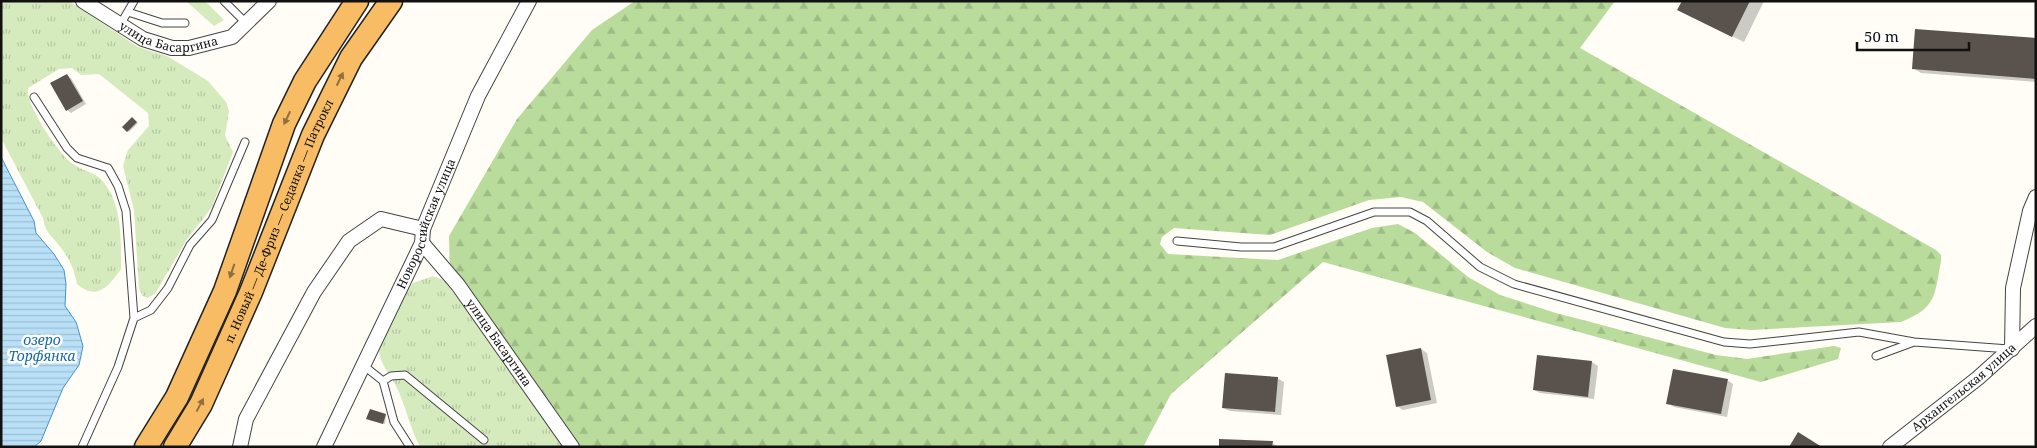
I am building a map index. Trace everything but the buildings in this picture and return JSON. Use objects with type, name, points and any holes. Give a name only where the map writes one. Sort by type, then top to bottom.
[{"type":"highway","name":"п. Новый — Де-Фриз — Седанка — Патрокл","points":[[146,447],[177,397],[225,291],[284,124],[305,81],[357,1]]},
{"type":"highway","name":"п. Новый — Де-Фриз — Седанка — Патрокл","points":[[175,447],[201,404],[251,292],[317,126],[350,58],[391,1]]},
{"type":"street","name":"улица Басаргина","points":[[89,3],[120,26],[158,46],[189,48],[232,37],[269,1]]},
{"type":"street","name":"Новороссийская улица","points":[[324,447],[423,236],[478,96],[529,1]]},
{"type":"street","points":[[2012,349],[2013,288],[2030,211],[2036,197]]},
{"type":"street","points":[[240,447],[246,419],[314,292],[350,241],[381,219],[423,236]]},
{"type":"street","name":"улица Басаргина","points":[[423,236],[572,447]]},
{"type":"street","name":"Архангельская улица","points":[[1890,447],[2012,349],[2036,326]]},
{"type":"lane","points":[[120,26],[134,1]]},
{"type":"lane","points":[[224,1],[247,24]]},
{"type":"lane","points":[[128,12],[162,23],[185,23]]},
{"type":"lane","points":[[34,97],[67,148],[77,158],[108,168],[118,186],[126,211],[134,318],[118,367],[82,447]]},
{"type":"lane","points":[[134,318],[151,310],[168,288],[190,245],[212,220],[245,142]]},
{"type":"lane","points":[[1177,241],[1241,247],[1274,247],[1374,212],[1410,212],[1427,220],[1480,267],[1514,284],[1724,342],[1750,344],[1860,332],[1914,342],[2012,349]]},
{"type":"lane","points":[[1876,356],[1914,342]]},
{"type":"lane","points":[[363,365],[382,381],[394,422],[408,446]]},
{"type":"lane","points":[[382,381],[391,376],[405,375],[484,440]]},
{"type":"green space","points":[[1,1],[69,1],[138,47],[167,56],[208,81],[226,102],[229,111],[225,136],[233,152],[212,207],[186,241],[155,294],[147,298],[143,296],[139,289],[134,210],[123,166],[128,150],[149,126],[148,113],[99,74],[81,75],[72,68],[59,69],[28,88],[28,95],[44,129],[67,159],[101,179],[109,190],[119,218],[121,269],[102,290],[90,291],[84,289],[77,284],[73,269],[64,252],[48,232],[43,218],[1,138]]},
{"type":"green space","points":[[186,1],[205,1],[224,20],[214,26]]},
{"type":"green space","points":[[635,1],[1615,1],[1580,48],[1936,250],[1941,255],[1937,284],[1928,306],[1913,317],[1901,322],[1751,330],[1725,328],[1515,268],[1487,252],[1423,202],[1401,197],[1369,200],[1270,235],[1174,228],[1162,237],[1160,244],[1168,254],[1278,260],[1372,228],[1398,224],[1415,233],[1468,277],[1500,295],[1556,313],[1716,355],[1747,359],[1834,346],[1841,348],[1838,359],[1761,382],[1323,262],[1171,394],[1143,447],[568,447],[450,278],[449,236],[517,119],[592,30]]},
{"type":"green space","points":[[433,276],[443,280],[463,304],[563,447],[420,447],[397,388],[382,363],[379,346],[402,297],[413,283]]},
{"type":"water","name":"озеро Торфянка","points":[[1,157],[34,221],[36,233],[54,254],[64,270],[66,284],[65,306],[76,322],[83,346],[79,365],[63,388],[41,441],[34,447],[1,447]]}]
